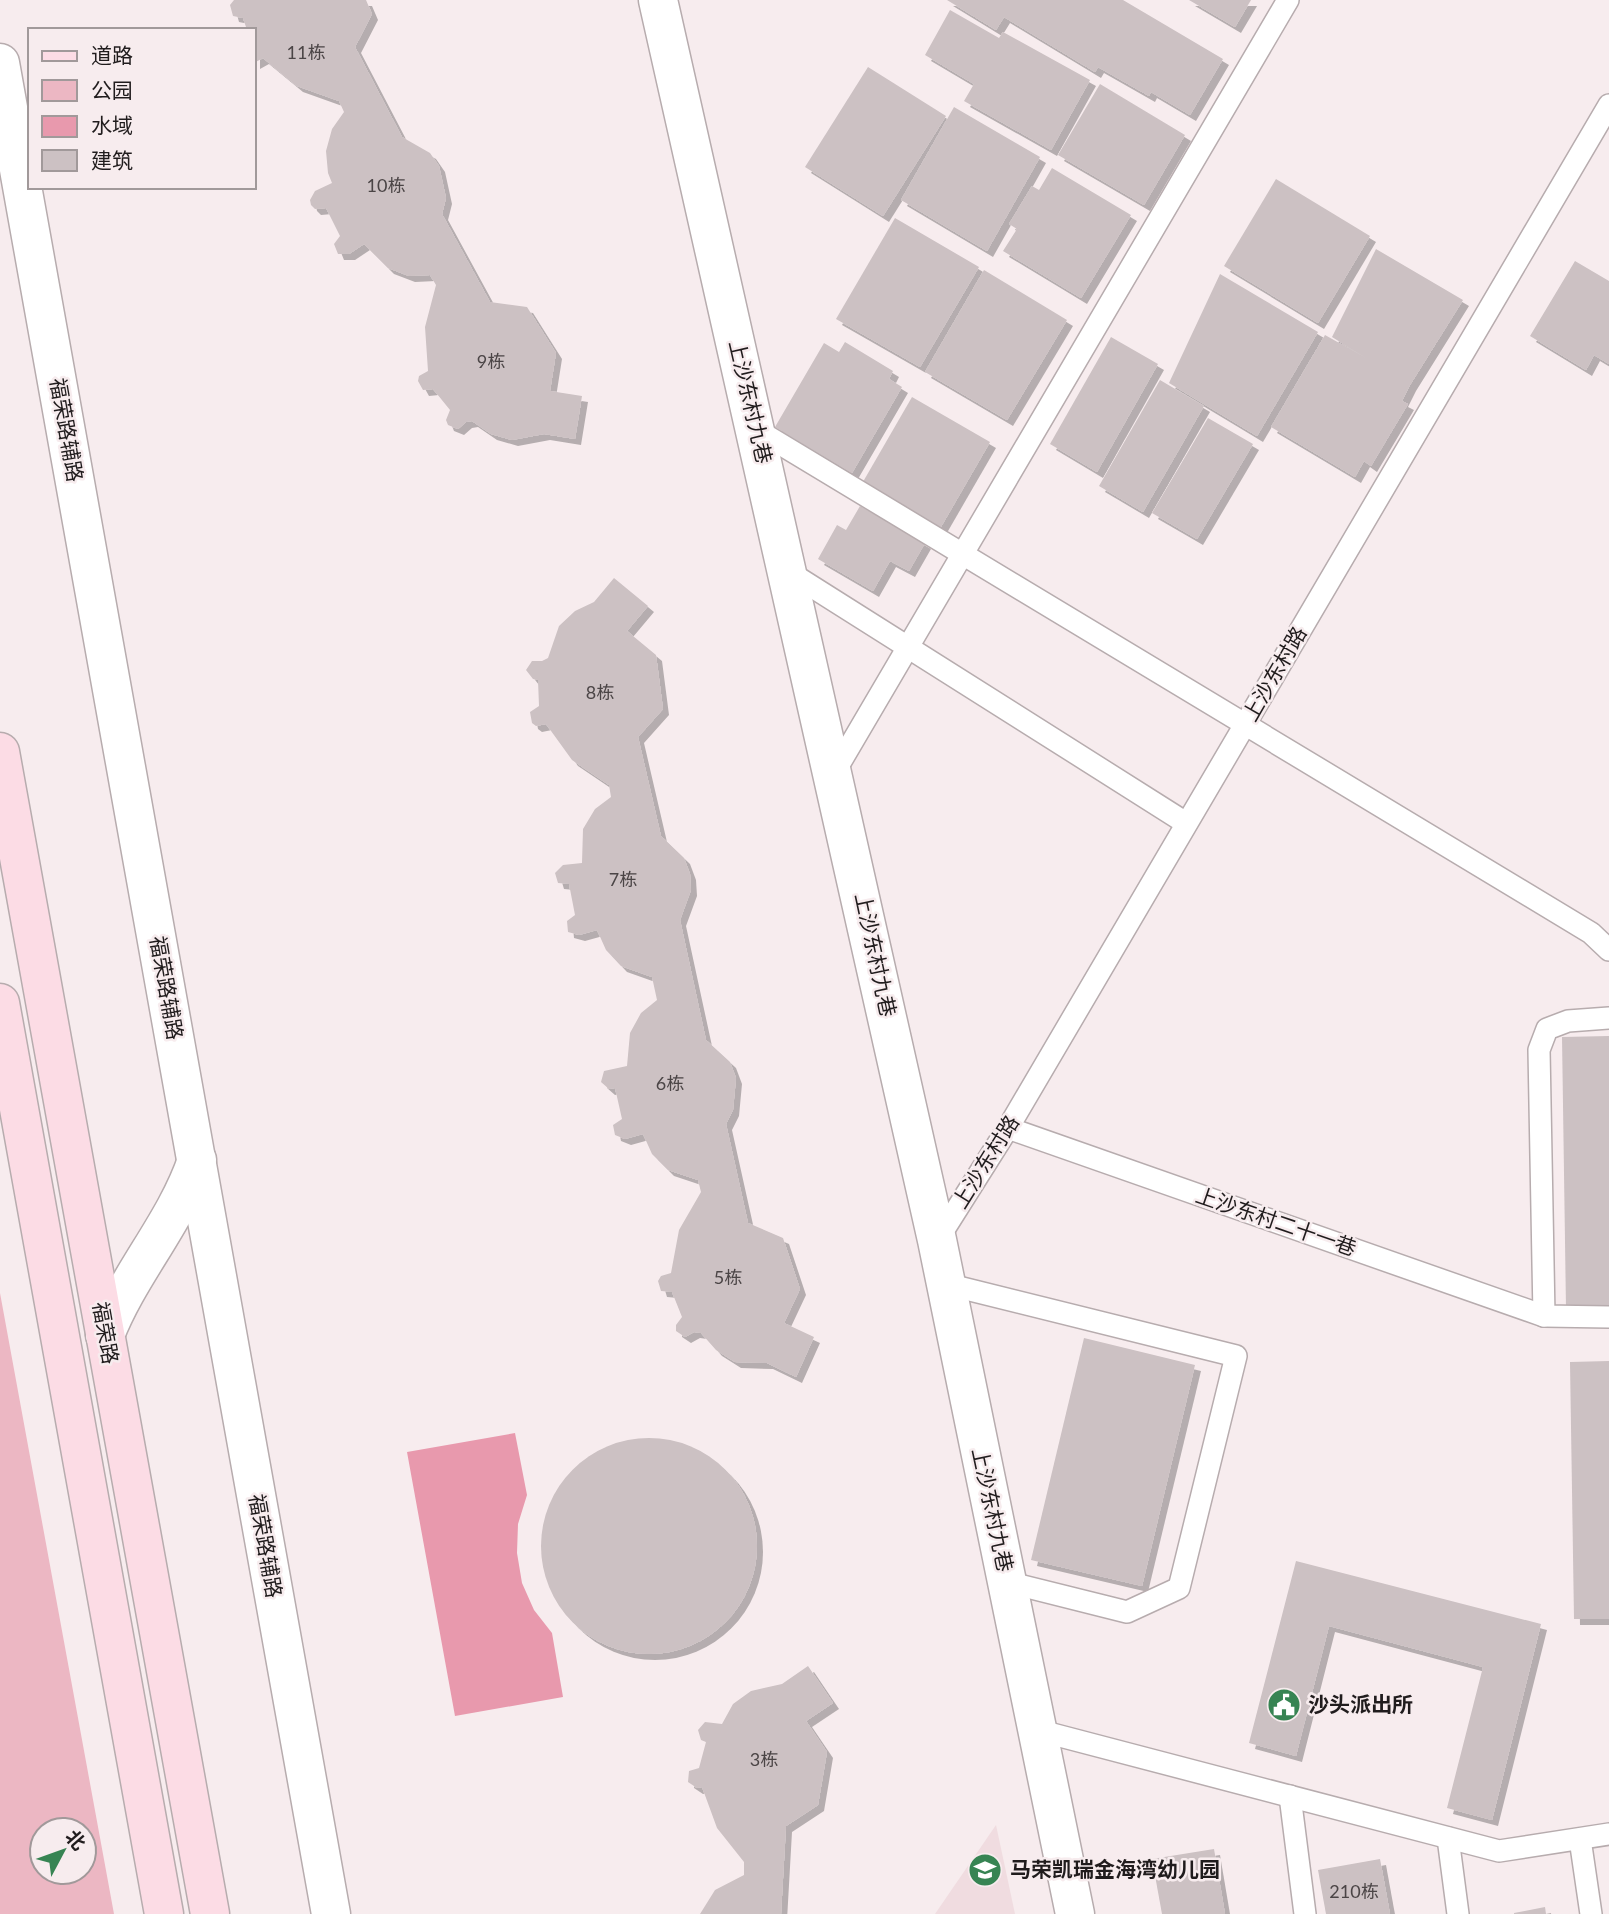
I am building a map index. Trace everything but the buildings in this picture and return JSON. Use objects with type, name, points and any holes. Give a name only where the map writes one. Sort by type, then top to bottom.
[{"type":"main road","name":"福荣路","points":[[0,752],[210,1914]]},
{"type":"main road","points":[[0,1003],[164,1914]]},
{"type":"street","name":"上沙东村九巷","points":[[658,0],[789,572],[937,1240],[1075,1914]]},
{"type":"street","name":"福荣路辅路","points":[[0,63],[331,1914]]},
{"type":"street","points":[[105,1335],[121,1299],[183,1197],[197,1160]]},
{"type":"lane","points":[[834,772],[1288,0]]},
{"type":"lane","name":"上沙东村路","points":[[937,1240],[1008,1128],[1609,106]]},
{"type":"lane","points":[[757,430],[1591,933],[1609,950]]},
{"type":"lane","points":[[789,572],[1186,823]]},
{"type":"lane","points":[[1544,1316],[1539,1050],[1547,1029],[1568,1021],[1609,1018]]},
{"type":"lane","name":"上沙东村二十一巷","points":[[1008,1128],[1544,1316],[1609,1317]]},
{"type":"lane","points":[[946,1284],[1236,1356],[1179,1588],[1127,1612],[1007,1582]]},
{"type":"lane","points":[[1037,1730],[1499,1851],[1609,1834]]},
{"type":"lane","points":[[1290,1796],[1305,1914]]},
{"type":"lane","points":[[1448,1838],[1458,1914]]},
{"type":"lane","points":[[1580,1839],[1591,1914]]},
{"type":"shaded area","name":"马荣凯瑞金海湾幼儿园","points":[[996,1825],[1015,1914],[935,1914]]},
{"type":"green space","points":[[0,1293],[96,1816],[28,1816],[28,1886],[98,1886],[98,1827],[114,1914],[0,1914]]},
{"type":"water","points":[[515,1433],[527,1495],[518,1524],[517,1553],[522,1583],[534,1610],[552,1633],[563,1697],[455,1716],[407,1452]]},
{"type":"place","name":"沙头派出所","points":[[1284,1705]]},
{"type":"place","name":"马荣凯瑞金海湾幼儿园","points":[[985,1870]]}]
